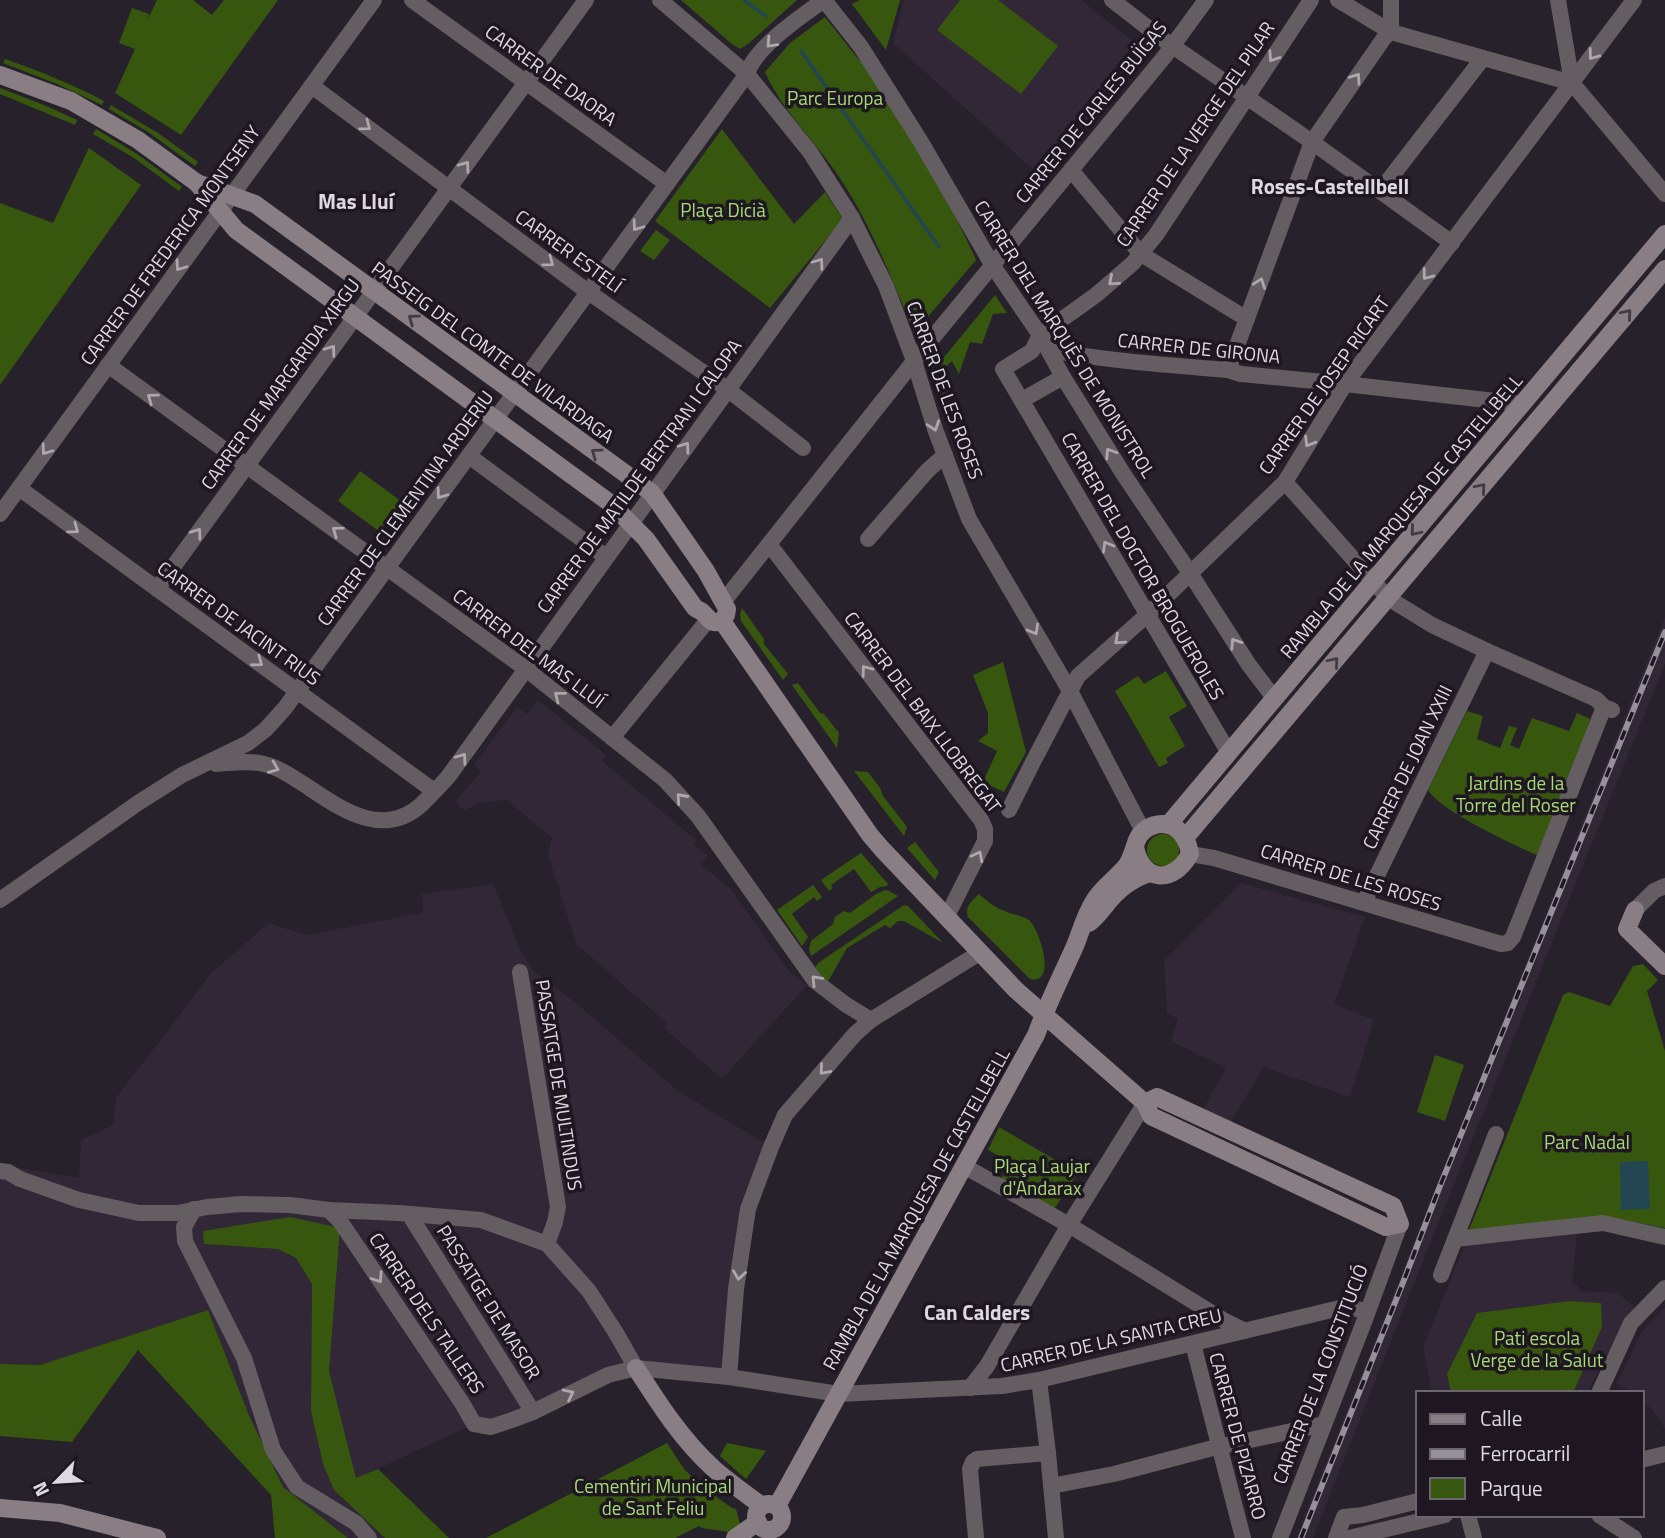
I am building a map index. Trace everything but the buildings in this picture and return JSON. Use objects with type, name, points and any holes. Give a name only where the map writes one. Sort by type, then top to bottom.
[{"type":"street","name":"CARRER DE FREDERICA MONTSENY","points":[[0,514],[374,0]]},
{"type":"street","name":"CARRER DE DAORA","points":[[412,0],[667,184]]},
{"type":"street","name":"CARRER DE MARGARIDA XIRGU","points":[[156,589],[586,0]]},
{"type":"street","name":"CARRER DE LES ROSES","points":[[660,0],[747,74],[810,152],[852,218],[886,286],[914,361],[935,429],[970,519],[1070,691],[1139,839]]},
{"type":"street","name":"CARRER DE CLEMENTINA ARDERIU","points":[[0,900],[148,796],[182,775],[248,743],[265,730],[298,691],[749,68],[786,27],[824,0]]},
{"type":"street","name":"CARRER DEL MARQUÈS DE MONISTROL","points":[[824,0],[861,47],[921,142],[993,266],[1040,335],[1124,475],[1249,665],[1274,698]]},
{"type":"street","points":[[1112,0],[1161,38],[1381,190],[1451,243]]},
{"type":"street","name":"CARRER DE CARLES BUÏGAS","points":[[723,602],[914,361],[1173,45],[1206,0]]},
{"type":"street","name":"CARRER DE LA VERGE DEL PILAR","points":[[1040,335],[1097,295],[1141,254],[1311,0]]},
{"type":"street","points":[[1338,0],[1391,32],[1572,83]]},
{"type":"street","points":[[1228,370],[1312,142],[1384,38],[1391,32],[1391,0]]},
{"type":"street","points":[[1558,0],[1572,83],[1665,194]]},
{"type":"street","name":"CARRER DE JOSEP RICART","points":[[1009,810],[1078,676],[1147,615],[1285,482],[1345,384],[1634,0]]},
{"type":"street","points":[[1381,190],[1483,58]]},
{"type":"street","name":"PASSEIG DEL COMTE DE VILARDAGA","points":[[0,75],[71,101],[138,140],[197,183],[236,230],[610,503],[646,539],[695,608],[711,618],[870,835],[1016,990],[1145,1103]]},
{"type":"street","name":"CARRER ESTELÍ","points":[[312,86],[589,292],[727,389],[803,449]]},
{"type":"street","points":[[1071,170],[1141,254],[1247,319]]},
{"type":"street","name":"PASSEIG DEL COMTE DE VILARDAGA","points":[[197,183],[255,204],[652,493],[710,578],[723,602]]},
{"type":"street","name":"CARRER DE MATILDE BERTRAN I CALOPA","points":[[207,764],[265,764],[292,776],[340,809],[369,820],[404,816],[421,806],[448,777],[852,218]]},
{"type":"street","name":"RAMBLA DE LA MARQUESA DE CASTELLBELL","points":[[1168,825],[1665,234]]},
{"type":"street","points":[[1188,846],[1182,833],[1168,825],[1158,824],[1139,839],[1137,856],[1143,867],[1159,876],[1179,870],[1188,846],[1388,597],[1665,269]]},
{"type":"street","name":"CARRER DEL DOCTOR BROGUEROLES","points":[[1040,335],[1032,351],[1003,369],[1228,753]]},
{"type":"street","name":"CARRER DE GIRONA","points":[[1049,350],[1141,363],[1228,370],[1241,374],[1522,404]]},
{"type":"street","name":"CARRER DEL MAS LLUÍ","points":[[108,365],[526,669],[665,780],[698,816],[815,981],[871,1020]]},
{"type":"street","points":[[1022,400],[1063,377]]},
{"type":"street","points":[[868,539],[927,471],[945,455]]},
{"type":"street","points":[[468,456],[606,557]]},
{"type":"street","points":[[1285,482],[1388,597],[1432,625],[1488,651]]},
{"type":"street","name":"CARRER DE JACINT RIUS","points":[[19,488],[434,791]]},
{"type":"street","name":"CARRER DEL BAIX LLOBREGAT","points":[[769,544],[985,829],[985,841],[947,916]]},
{"type":"street","points":[[710,578],[718,582],[744,575]]},
{"type":"street","points":[[612,738],[711,618],[727,612],[723,602]]},
{"type":"street","name":"CARRER DE LES ROSES","points":[[1188,846],[1214,858],[1500,944],[1508,943],[1513,937],[1608,708],[1596,699],[1488,651]]},
{"type":"street","name":"CARRER DE JOAN XXIII","points":[[1364,902],[1488,651]]},
{"type":"street","name":"RAMBLA DE LA MARQUESA DE CASTELLBELL","points":[[735,1538],[770,1524],[1036,1035],[1083,928],[1087,912],[1096,897],[1126,865],[1139,839]]},
{"type":"street","name":"RAMBLA DE LA MARQUESA DE CASTELLBELL","points":[[1083,928],[1096,918],[1131,880],[1150,873]]},
{"type":"street","points":[[1665,886],[1654,891],[1635,910],[1627,929],[1665,966]]},
{"type":"street","points":[[729,1377],[748,1209],[785,1115],[855,1034],[871,1020],[981,953]]},
{"type":"street","name":"PASSATGE DE MULTINDUS","points":[[520,972],[558,1207],[547,1244]]},
{"type":"street","points":[[970,1388],[985,1370],[1069,1225],[1145,1103],[1157,1097],[1393,1206],[1399,1224]]},
{"type":"street","points":[[1441,1275],[1496,1134]]},
{"type":"street","points":[[964,1166],[1069,1225],[1245,1331]]},
{"type":"street","points":[[0,1171],[79,1200],[139,1213],[177,1213],[241,1204],[290,1205],[335,1216],[409,1214],[481,1220],[547,1244],[589,1291],[643,1369],[660,1406],[678,1430],[770,1524]]},
{"type":"street","points":[[194,1209],[184,1227],[185,1241],[244,1358],[273,1450],[297,1487],[356,1523],[369,1538]]},
{"type":"street","name":"PASSATGE DE MASOR","points":[[409,1214],[533,1412]]},
{"type":"street","name":"CARRER DELS TALLERS","points":[[335,1216],[474,1424],[491,1427],[533,1412],[608,1375],[643,1369]]},
{"type":"street","points":[[1455,1239],[1603,1223],[1665,1237]]},
{"type":"street","name":"CARRER DE LA CONSTITUCIÓ","points":[[1280,1538],[1399,1224]]},
{"type":"street","points":[[1600,1391],[1631,1323],[1665,1288]]},
{"type":"street","name":"CARRER DE LA SANTA CREU","points":[[643,1369],[729,1377],[839,1394],[1002,1387],[1348,1306],[1367,1312]]},
{"type":"street","name":"CARRER DE PIZARRO","points":[[1193,1344],[1243,1538]]},
{"type":"street","points":[[985,1370],[989,1377],[1002,1387]]},
{"type":"street","points":[[1039,1380],[1056,1538]]},
{"type":"street","points":[[1051,1486],[1114,1474],[1324,1424]]},
{"type":"street","points":[[976,1538],[971,1461],[1048,1453]]},
{"type":"street","points":[[1645,1459],[1665,1454]]},
{"type":"street","points":[[1336,1538],[1344,1517],[1416,1502]]},
{"type":"street","points":[[0,1508],[60,1513],[157,1538]]},
{"type":"street","points":[[1349,1538],[1437,1517]]},
{"type":"street","points":[[1469,1517],[1474,1538]]},
{"type":"street","points":[[1601,1517],[1634,1538]]},
{"type":"shaded area","points":[[904,0],[1081,0],[1149,54],[1046,181],[893,43]]},
{"type":"shaded area","points":[[1665,617],[1665,663],[1313,1538],[1296,1538]]},
{"type":"shaded area","points":[[538,700],[606,755],[602,761],[696,840],[694,844],[708,856],[701,865],[731,889],[789,971],[807,985],[722,1079],[664,1028],[667,1023],[577,945],[548,855],[552,838],[507,800],[478,803],[467,810],[457,803],[458,798],[481,772],[474,765],[517,707],[528,714]]},
{"type":"shaded area","points":[[1241,883],[1365,917],[1334,1004],[1374,1020],[1350,1097],[1263,1067],[1229,1126],[1201,1113],[1226,1068],[1171,1041],[1178,1019],[1167,1013],[1164,961]]},
{"type":"shaded area","points":[[493,884],[520,950],[535,972],[576,1003],[678,1091],[771,1147],[750,1213],[729,1377],[636,1368],[533,1412],[474,1424],[356,1479],[329,1371],[340,1228],[204,1231],[204,1244],[278,1249],[296,1258],[312,1284],[311,1411],[334,1490],[385,1538],[348,1538],[283,1487],[248,1413],[208,1310],[40,1365],[0,1364],[0,1165],[79,1178],[81,1140],[113,1125],[116,1098],[212,972],[269,923],[306,935],[423,913],[422,894]]},
{"type":"shaded area","points":[[1577,1231],[1572,1285],[1578,1286],[1579,1291],[1618,1293],[1636,1308],[1588,1391],[1432,1391],[1423,1346],[1467,1240]]},
{"type":"shaded area","points":[[1665,1307],[1665,1429],[1653,1410],[1644,1402],[1644,1391],[1629,1391],[1617,1383],[1641,1333]]},
{"type":"green space","points":[[157,0],[193,0],[212,15],[224,0],[278,0],[181,135],[115,93],[135,49],[119,43],[132,8],[149,14],[148,19]]},
{"type":"green space","name":"Parc Europa","points":[[681,0],[797,0],[740,49]]},
{"type":"green space","points":[[860,0],[900,0],[886,50],[852,4]]},
{"type":"green space","points":[[960,0],[998,0],[1058,46],[1021,94],[937,30]]},
{"type":"green space","name":"Parc Europa","points":[[825,17],[859,60],[862,57],[937,182],[976,260],[921,325],[911,326],[886,264],[856,205],[833,168],[779,98],[765,72],[790,43]]},
{"type":"green space","points":[[5,59],[104,101],[102,105],[3,63]]},
{"type":"green space","points":[[0,88],[77,120],[75,125],[0,94]]},
{"type":"green space","points":[[111,105],[158,133],[198,162],[195,166],[148,132],[109,109]]},
{"type":"green space","points":[[96,129],[137,154],[182,187],[179,191],[134,158],[93,134]]},
{"type":"green space","name":"Plaça Dicià","points":[[722,129],[794,224],[825,192],[843,219],[770,308],[655,221]]},
{"type":"green space","points":[[89,148],[141,185],[0,385],[0,203],[53,223]]},
{"type":"green space","points":[[656,230],[670,240],[654,260],[640,251]]},
{"type":"green space","points":[[995,295],[1007,313],[993,314],[982,344],[970,342],[959,374],[952,361],[945,368],[941,380],[945,393],[940,396],[932,372]]},
{"type":"green space","points":[[360,471],[402,502],[380,532],[338,501]]},
{"type":"green space","points":[[742,608],[764,639],[764,644],[788,674],[783,680],[741,621]]},
{"type":"green space","points":[[1003,662],[1026,752],[1004,792],[983,782],[997,751],[978,741],[988,733],[988,713],[973,675]]},
{"type":"green space","points":[[1166,671],[1187,706],[1169,717],[1185,746],[1166,758],[1168,763],[1159,767],[1115,691],[1138,676],[1144,684]]},
{"type":"green space","points":[[798,683],[839,733],[837,748],[792,685]]},
{"type":"green space","name":"Jardins de la Torre del Roser","points":[[1467,711],[1483,716],[1477,739],[1500,748],[1509,726],[1517,728],[1510,745],[1519,749],[1532,718],[1569,731],[1577,713],[1590,719],[1564,799],[1541,857],[1462,818],[1428,790]]},
{"type":"green space","points":[[854,771],[868,772],[907,827],[904,836]]},
{"type":"green space","points":[[1163,834],[1175,838],[1179,850],[1175,862],[1163,866],[1151,862],[1147,850],[1151,838]]},
{"type":"green space","points":[[915,842],[939,872],[935,880],[907,848]]},
{"type":"green space","points":[[861,853],[887,886],[871,892],[854,869],[831,885],[833,888],[829,891],[821,880]]},
{"type":"green space","points":[[813,885],[822,897],[817,901],[814,897],[792,914],[808,937],[802,946],[777,910]]},
{"type":"green space","points":[[885,890],[898,896],[811,956],[811,941],[833,924],[835,917],[844,911],[850,913]]},
{"type":"green space","points":[[979,894],[996,907],[1026,918],[1033,925],[1041,944],[1045,965],[1038,979],[1030,979],[968,917],[968,906]]},
{"type":"green space","points":[[904,905],[943,943],[904,921],[898,921],[890,928],[885,925],[847,948],[826,985],[815,968],[818,963]]},
{"type":"green space","name":"Parc Nadal","points":[[1643,964],[1658,980],[1647,991],[1665,1051],[1665,1228],[1620,1219],[1469,1230],[1563,995],[1569,992],[1610,1006],[1633,966]]},
{"type":"green space","points":[[1435,1055],[1464,1065],[1445,1121],[1417,1112]]},
{"type":"green space","name":"Plaça Laujar d'Andarax","points":[[999,1127],[1078,1173],[1054,1209],[1001,1179],[1010,1162],[988,1150]]},
{"type":"green space","points":[[290,1217],[340,1228],[329,1371],[356,1478],[378,1469],[449,1538],[385,1538],[334,1490],[323,1464],[311,1411],[312,1284],[296,1258],[278,1249],[204,1244],[203,1231]]},
{"type":"green space","name":"Pati escola Verge de la Salut","points":[[1570,1301],[1601,1303],[1602,1327],[1574,1391],[1451,1391],[1447,1374],[1477,1313]]},
{"type":"green space","points":[[208,1310],[248,1413],[283,1487],[348,1538],[275,1538],[271,1495],[138,1350],[72,1442],[0,1436],[0,1364],[40,1365]]},
{"type":"green space","name":"Cementiri Municipal de Sant Feliu","points":[[667,1443],[684,1469],[701,1486],[736,1509],[740,1524],[729,1532],[699,1526],[675,1538],[486,1538]]},
{"type":"green space","points":[[727,1443],[766,1451],[746,1479],[720,1456]]},
{"type":"water","points":[[1648,1161],[1650,1209],[1621,1210],[1620,1162]]},
{"type":"waterway","points":[[744,0],[766,16]]},
{"type":"waterway","points":[[801,51],[939,247]]},
{"type":"railway","points":[[1301,1538],[1438,1191],[1665,632]]},
{"type":"district","name":"Roses-Castellbell","points":[[1330,187]]},
{"type":"district","name":"Mas Lluí","points":[[356,202]]},
{"type":"district","name":"Can Calders","points":[[977,1313]]}]
